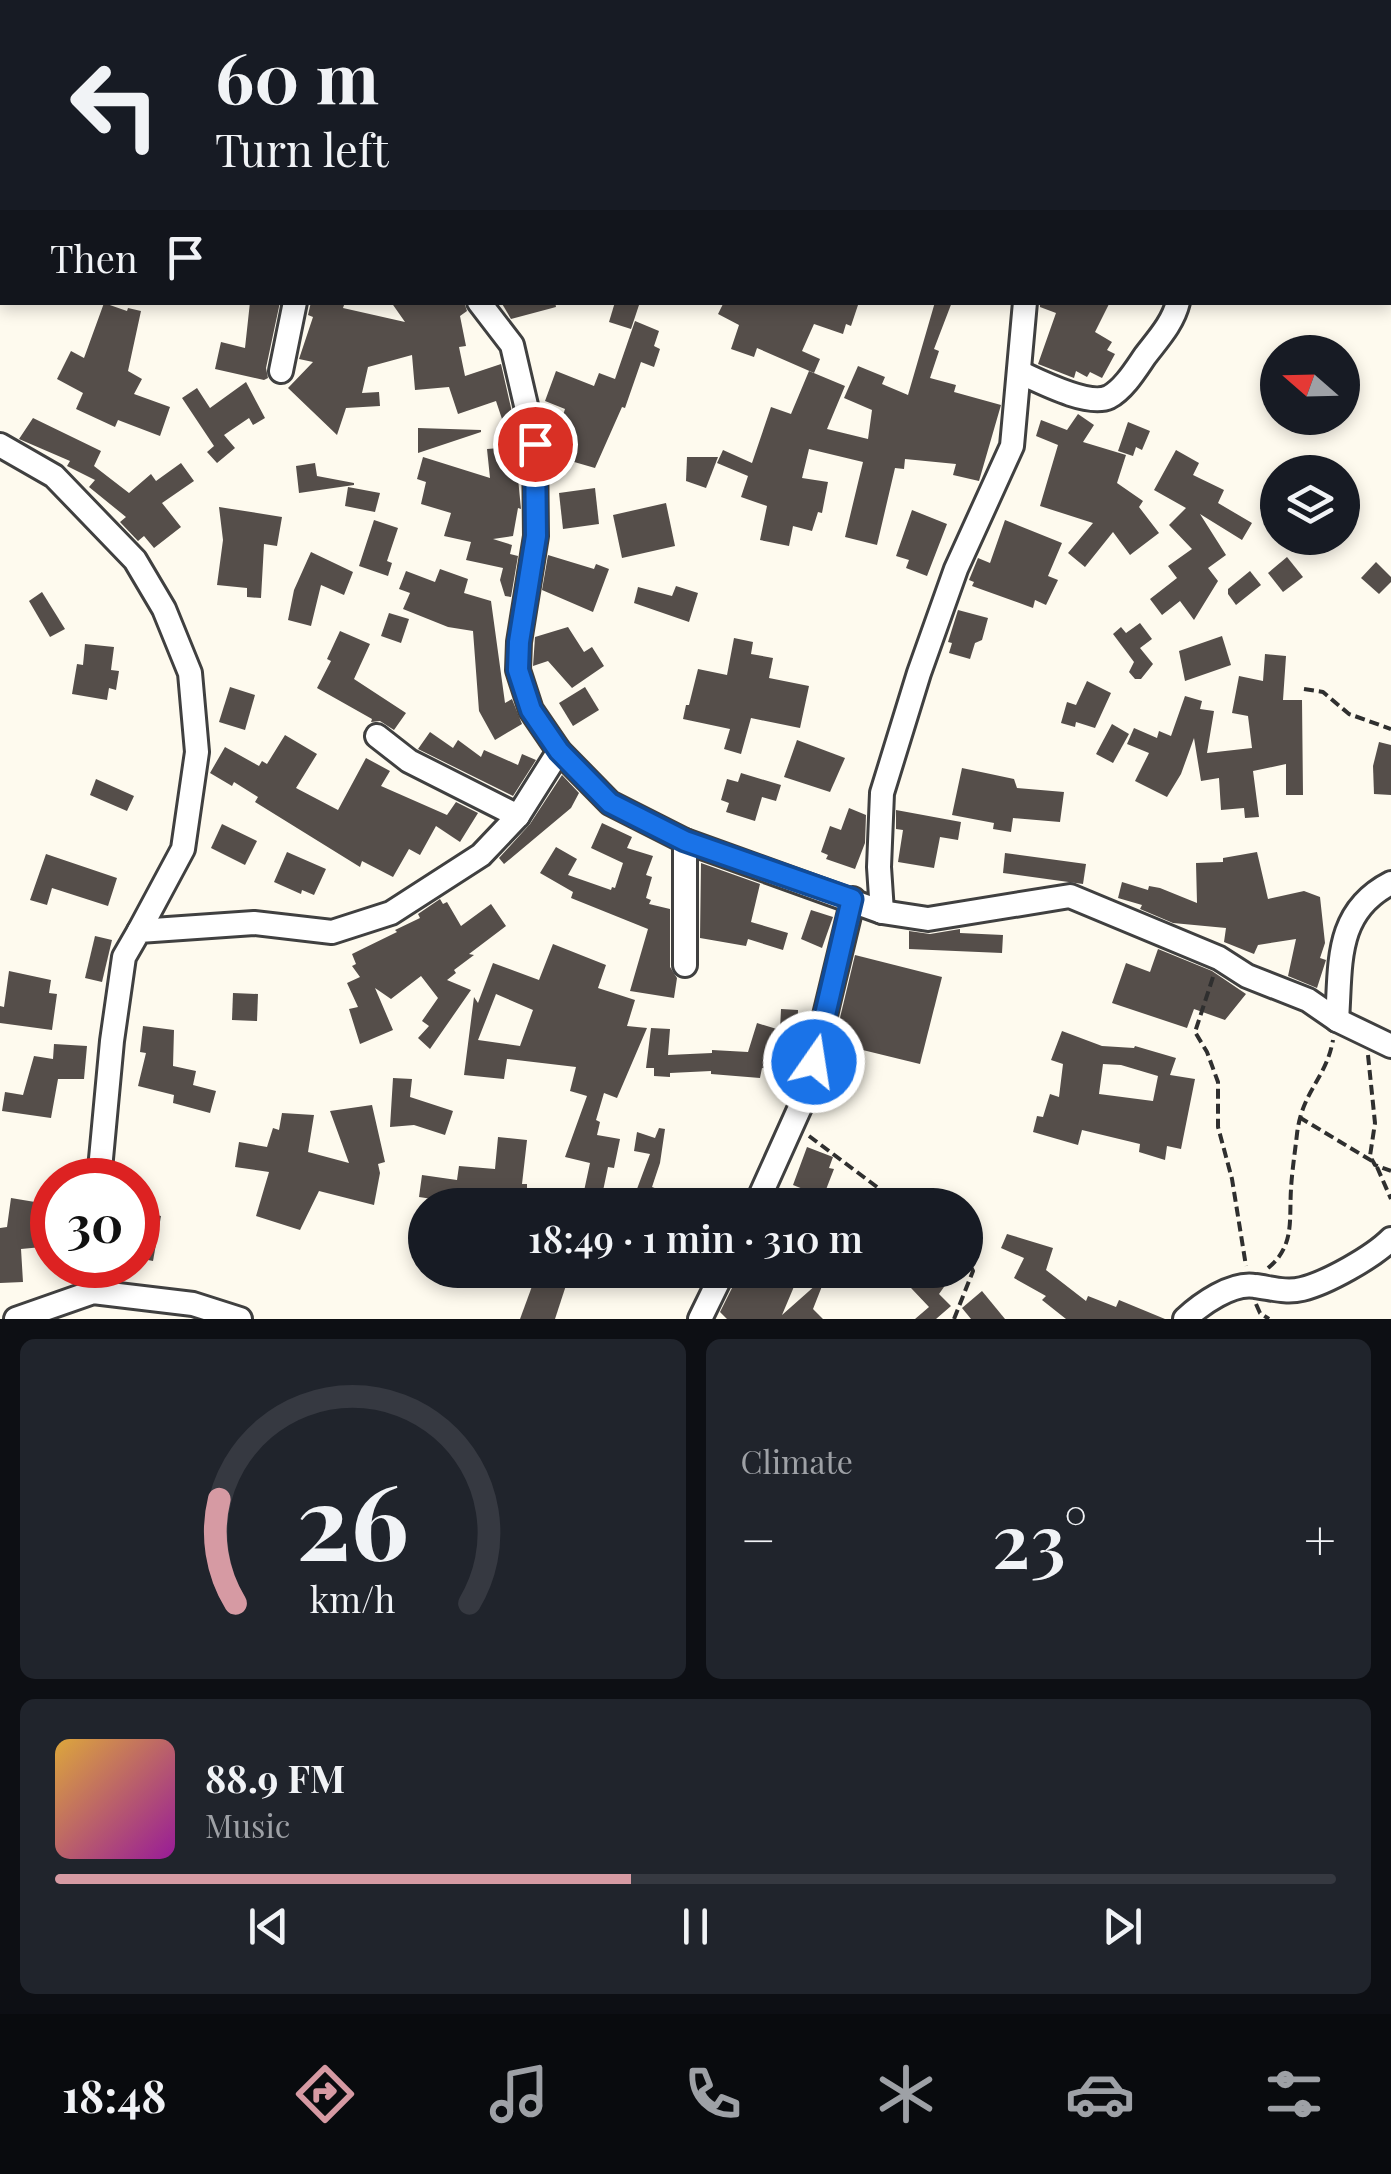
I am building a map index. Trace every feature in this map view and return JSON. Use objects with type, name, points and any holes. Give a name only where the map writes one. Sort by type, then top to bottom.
[{"type":"street","points":[[281,371],[294,305]]},
{"type":"street","points":[[481,305],[512,345],[535,444],[536,536],[518,670],[531,710],[559,751],[610,803],[685,841],[882,912],[928,919],[1070,896],[1219,958],[1248,976],[1308,1000],[1337,1020],[1391,1046]]},
{"type":"street","points":[[882,912],[882,793],[956,569],[1012,446],[1026,305]]},
{"type":"street","points":[[1019,372],[1088,398],[1106,398],[1161,335],[1177,305]]},
{"type":"street","points":[[0,445],[54,476],[135,560],[164,609],[190,674],[196,752],[184,849],[124,957],[101,1158]]},
{"type":"street","points":[[377,736],[410,760],[518,816]]},
{"type":"street","points":[[140,931],[254,922],[332,932],[391,913],[482,855],[518,816],[559,751]]},
{"type":"street","points":[[685,841],[685,966]]},
{"type":"street","points":[[1337,1020],[1344,934],[1361,903],[1391,883]]},
{"type":"street","points":[[764,1188],[806,1094],[852,899]]},
{"type":"street","points":[[1186,1319],[1215,1297],[1243,1287],[1300,1290],[1380,1250],[1391,1239]]},
{"type":"street","points":[[93,1288],[93,1292]]},
{"type":"street","points":[[700,1319],[715,1288]]},
{"type":"street","points":[[16,1319],[93,1292],[193,1304],[240,1319]]},
{"type":"path","points":[[1304,689],[1323,692],[1349,714],[1391,729]]},
{"type":"path","points":[[1219,958],[1195,1032],[1218,1082],[1218,1127],[1232,1179],[1246,1266],[1243,1287]]},
{"type":"path","points":[[1243,1287],[1276,1262],[1290,1236],[1299,1117],[1308,1091],[1328,1062],[1337,1020]]},
{"type":"path","points":[[1367,1034],[1374,1103],[1370,1152],[1391,1199]]},
{"type":"path","points":[[1299,1117],[1391,1171]]},
{"type":"path","points":[[792,1126],[818,1141],[878,1188]]},
{"type":"path","points":[[954,1319],[966,1288]]},
{"type":"building","points":[[103,305],[141,311],[128,371],[142,379],[134,394],[170,407],[160,436],[118,420],[115,427],[76,409],[83,393],[57,379],[71,351],[84,358]]},
{"type":"building","points":[[250,305],[279,305],[266,368],[268,378],[215,369],[221,342],[245,348]]},
{"type":"building","points":[[310,305],[344,305],[343,308],[405,322],[393,305],[465,305],[467,311],[460,316],[466,346],[459,347],[465,376],[501,364],[514,421],[504,425],[496,401],[458,414],[449,387],[415,390],[412,355],[368,367],[362,393],[379,392],[380,406],[346,408],[337,435],[288,388],[313,362],[299,359],[313,317],[308,315]]},
{"type":"building","points":[[503,305],[556,305],[556,307],[511,319]]},
{"type":"building","points":[[614,305],[639,305],[631,329],[609,322]]},
{"type":"building","points":[[722,305],[858,305],[851,326],[846,324],[843,334],[814,324],[802,351],[820,359],[814,373],[757,348],[754,357],[731,349],[739,325],[718,314]]},
{"type":"building","points":[[934,305],[951,305],[934,349],[939,351],[930,378],[956,385],[954,392],[1001,405],[979,481],[953,475],[956,464],[905,459],[904,469],[895,468],[877,545],[845,537],[863,462],[809,449],[802,478],[828,482],[822,513],[818,512],[812,531],[793,526],[789,546],[760,540],[767,506],[741,497],[748,476],[717,463],[723,450],[752,463],[771,407],[791,414],[809,371],[845,386],[827,429],[868,439],[872,410],[844,398],[858,366],[885,377],[882,384],[908,395]]},
{"type":"building","points":[[1108,305],[1095,332],[1112,342],[1107,350],[1115,354],[1102,378],[1076,371],[1074,378],[1038,364],[1056,313],[1040,307]]},
{"type":"building","points":[[635,321],[659,331],[654,346],[660,349],[654,367],[641,362],[625,408],[622,407],[595,468],[550,455],[565,409],[545,401],[556,371],[594,386],[599,373],[615,379]]},
{"type":"building","points":[[246,382],[265,418],[253,425],[249,418],[224,435],[235,448],[217,463],[207,452],[214,446],[182,398],[197,388],[210,408]]},
{"type":"building","points":[[1078,414],[1094,425],[1083,442],[1126,455],[1117,483],[1143,501],[1139,507],[1159,533],[1130,555],[1113,532],[1085,567],[1068,553],[1093,523],[1040,506],[1058,445],[1036,436],[1041,420],[1067,430]]},
{"type":"building","points":[[33,418],[101,451],[94,466],[129,493],[151,474],[156,481],[181,463],[194,481],[162,503],[181,527],[154,548],[144,536],[138,541],[120,522],[126,517],[89,487],[95,480],[67,466],[70,461],[19,439]]},
{"type":"building","points":[[1128,422],[1150,431],[1142,450],[1136,447],[1133,456],[1118,451]]},
{"type":"building","points":[[418,428],[481,430],[481,432],[418,453]]},
{"type":"building","points":[[515,447],[521,509],[518,508],[513,536],[493,539],[512,545],[510,554],[518,556],[511,597],[505,596],[500,580],[503,568],[466,560],[471,542],[444,536],[451,513],[421,504],[426,482],[417,479],[423,457],[490,478],[487,449]]},
{"type":"building","points":[[1176,450],[1199,463],[1193,475],[1224,490],[1218,503],[1252,523],[1242,540],[1200,514],[1226,555],[1208,568],[1218,581],[1194,620],[1180,601],[1162,615],[1150,599],[1177,578],[1168,566],[1192,549],[1169,525],[1186,508],[1154,490]]},
{"type":"building","points":[[687,457],[718,457],[706,488],[686,481]]},
{"type":"building","points":[[315,463],[317,476],[354,485],[299,493],[296,466]]},
{"type":"building","points":[[348,487],[380,493],[375,512],[345,506]]},
{"type":"building","points":[[595,488],[599,524],[563,529],[559,493]]},
{"type":"building","points":[[666,503],[675,546],[622,558],[613,515]]},
{"type":"building","points":[[219,507],[282,517],[277,546],[264,544],[261,598],[247,597],[247,588],[217,585],[223,540]]},
{"type":"building","points":[[912,510],[947,524],[927,576],[906,568],[909,560],[896,556]]},
{"type":"building","points":[[374,520],[398,528],[387,561],[392,563],[388,576],[359,566]]},
{"type":"building","points":[[1005,520],[1062,543],[1048,576],[1058,580],[1046,605],[1035,600],[1033,608],[972,586],[974,582],[969,580],[978,558],[990,563]]},
{"type":"building","points":[[311,552],[353,572],[344,595],[321,585],[311,626],[288,620],[294,590]]},
{"type":"building","points":[[548,555],[594,569],[596,564],[609,569],[593,612],[542,590]]},
{"type":"building","points":[[1287,557],[1303,577],[1283,592],[1268,573]]},
{"type":"building","points":[[1376,562],[1391,577],[1379,594],[1361,578]]},
{"type":"building","points":[[440,569],[468,579],[464,593],[491,601],[505,703],[512,699],[522,724],[495,740],[479,711],[473,631],[448,627],[403,609],[410,593],[399,589],[406,571],[435,582]]},
{"type":"building","points":[[1250,571],[1261,585],[1236,605],[1228,589]]},
{"type":"building","points":[[676,586],[698,593],[689,622],[634,603],[638,587],[672,596]]},
{"type":"building","points":[[42,592],[65,629],[50,637],[29,601]]},
{"type":"building","points":[[958,610],[988,618],[982,640],[975,643],[970,659],[949,653],[952,643],[948,642]]},
{"type":"building","points":[[389,613],[409,619],[401,643],[381,636]]},
{"type":"building","points":[[1140,623],[1152,639],[1140,648],[1153,664],[1141,679],[1135,679],[1129,672],[1134,662],[1113,634],[1121,627],[1126,633]]},
{"type":"building","points":[[568,627],[584,652],[592,647],[604,666],[572,688],[548,661],[533,666],[535,637]]},
{"type":"building","points":[[340,631],[370,644],[354,679],[406,713],[394,730],[380,721],[371,722],[372,719],[317,688]]},
{"type":"building","points":[[1222,636],[1231,665],[1185,681],[1179,651]]},
{"type":"building","points":[[734,638],[753,642],[751,654],[773,658],[769,678],[809,686],[800,728],[751,718],[741,754],[724,749],[730,729],[683,719],[698,669],[727,675]]},
{"type":"building","points":[[85,644],[114,647],[111,670],[119,671],[116,690],[109,688],[107,700],[72,694],[77,664],[83,665]]},
{"type":"building","points":[[1265,654],[1286,656],[1283,700],[1302,700],[1303,795],[1286,795],[1286,764],[1253,771],[1259,817],[1245,818],[1244,808],[1221,810],[1219,778],[1201,781],[1194,738],[1181,774],[1167,797],[1135,781],[1149,753],[1127,744],[1134,728],[1157,738],[1159,731],[1171,736],[1185,696],[1202,701],[1200,709],[1214,711],[1207,753],[1252,748],[1248,716],[1232,713],[1239,676],[1263,681]]},
{"type":"building","points":[[1087,681],[1111,693],[1095,728],[1076,722],[1075,727],[1061,723],[1067,702],[1076,705]]},
{"type":"building","points":[[230,687],[255,695],[245,730],[219,722]]},
{"type":"building","points":[[585,687],[599,710],[573,726],[559,703]]},
{"type":"building","points":[[1112,724],[1129,734],[1113,763],[1096,754]]},
{"type":"building","points":[[430,732],[453,748],[458,740],[481,757],[484,750],[518,765],[522,754],[536,760],[513,796],[418,749]]},
{"type":"building","points":[[285,735],[317,754],[296,788],[338,810],[366,758],[390,771],[381,786],[447,815],[456,802],[478,813],[460,842],[436,826],[420,855],[409,849],[393,877],[362,861],[360,867],[255,802],[258,797],[210,773],[225,747],[259,766],[262,761],[267,764]]},
{"type":"building","points":[[797,740],[845,758],[830,792],[784,777]]},
{"type":"building","points":[[1379,742],[1391,745],[1391,795],[1374,794],[1373,766]]},
{"type":"building","points":[[962,768],[1014,779],[1017,788],[1064,792],[1060,822],[1013,818],[1011,832],[993,829],[994,823],[952,815]]},
{"type":"building","points":[[741,773],[781,785],[776,801],[762,797],[755,821],[726,812],[729,803],[721,800],[727,779],[738,782]]},
{"type":"building","points":[[562,775],[579,793],[571,808],[504,864],[499,858],[530,824]]},
{"type":"building","points":[[96,779],[134,796],[127,811],[90,795]]},
{"type":"building","points":[[849,808],[866,815],[865,843],[855,869],[826,859],[828,855],[821,852],[830,826],[841,830]]},
{"type":"building","points":[[896,810],[961,822],[958,840],[940,837],[934,868],[898,862],[903,830],[896,829]]},
{"type":"building","points":[[602,823],[632,837],[627,848],[653,856],[646,875],[652,877],[646,898],[651,900],[649,904],[670,909],[670,967],[677,978],[674,998],[630,991],[648,929],[571,898],[573,892],[540,873],[556,847],[577,859],[568,875],[615,888],[623,863],[591,848]]},
{"type":"building","points":[[222,824],[257,841],[245,865],[211,848]]},
{"type":"building","points":[[287,852],[326,869],[314,895],[302,890],[301,894],[274,882]]},
{"type":"building","points":[[1257,852],[1268,899],[1304,891],[1320,897],[1325,943],[1320,958],[1326,960],[1317,988],[1288,976],[1296,939],[1258,945],[1254,954],[1224,942],[1226,928],[1173,923],[1140,909],[1142,905],[1118,898],[1122,882],[1148,890],[1149,886],[1160,888],[1197,903],[1196,863],[1223,862],[1223,858]]},
{"type":"building","points":[[1005,853],[1086,864],[1083,884],[1003,873]]},
{"type":"building","points":[[46,854],[117,878],[108,906],[52,888],[47,905],[30,900]]},
{"type":"building","points":[[701,863],[760,884],[751,922],[788,933],[783,950],[748,939],[746,946],[700,938]]},
{"type":"building","points":[[440,899],[443,904],[447,902],[461,926],[491,904],[506,926],[469,954],[474,955],[447,980],[471,990],[430,1049],[418,1038],[429,1026],[422,1021],[438,998],[421,976],[391,999],[375,988],[393,1030],[360,1044],[349,1009],[358,1007],[347,983],[360,977],[352,966],[356,964],[352,954],[420,918],[418,914]]},
{"type":"building","points":[[811,910],[833,917],[822,948],[801,939]]},
{"type":"building","points":[[960,929],[960,933],[1003,935],[1002,953],[909,949],[909,931],[930,934]]},
{"type":"building","points":[[95,936],[112,940],[102,982],[85,978]]},
{"type":"building","points":[[553,944],[606,965],[598,988],[635,1000],[627,1026],[647,1028],[617,1098],[604,1093],[596,1120],[600,1122],[597,1135],[620,1139],[614,1168],[608,1167],[604,1188],[585,1188],[590,1163],[565,1157],[587,1096],[570,1091],[576,1067],[507,1059],[504,1079],[464,1075],[474,997],[478,1003],[493,963],[539,980]],"holes":[[[496,994],[533,1010],[520,1046],[478,1040]]]},
{"type":"building","points":[[1158,949],[1212,971],[1246,994],[1225,1020],[1194,1009],[1187,1028],[1112,1003],[1126,963],[1150,972]]},
{"type":"building","points":[[855,955],[942,977],[920,1064],[834,1043]]},
{"type":"building","points":[[9,971],[51,980],[49,993],[57,994],[52,1030],[0,1023]]},
{"type":"building","points":[[233,993],[258,994],[257,1021],[232,1020]]},
{"type":"building","points":[[781,1009],[798,1010],[797,1037],[804,1038],[795,1074],[762,1068],[760,1078],[711,1071],[670,1073],[670,1077],[654,1076],[654,1068],[646,1068],[651,1028],[670,1029],[668,1055],[712,1050],[748,1052],[757,1023],[780,1030]]},
{"type":"building","points":[[143,1026],[174,1030],[173,1066],[196,1071],[193,1085],[216,1091],[210,1113],[173,1103],[174,1095],[138,1086],[146,1053],[140,1052]]},
{"type":"building","points":[[1062,1031],[1102,1046],[1135,1046],[1176,1058],[1170,1075],[1195,1079],[1181,1149],[1167,1146],[1165,1160],[1139,1152],[1140,1144],[1082,1130],[1078,1145],[1033,1132],[1037,1116],[1043,1117],[1050,1094],[1059,1097],[1063,1064],[1051,1060]],"holes":[[[1103,1064],[1158,1076],[1153,1101],[1099,1094]]]},
{"type":"building","points":[[54,1044],[87,1046],[84,1079],[58,1079],[51,1118],[2,1111],[5,1092],[23,1095],[34,1056],[53,1059]]},
{"type":"building","points":[[393,1078],[412,1079],[410,1097],[453,1111],[445,1135],[414,1125],[390,1127]]},
{"type":"building","points":[[372,1105],[385,1162],[378,1164],[374,1205],[319,1191],[300,1230],[256,1216],[269,1172],[235,1167],[239,1142],[267,1147],[273,1128],[279,1130],[282,1113],[314,1115],[308,1152],[349,1163],[330,1111]]},
{"type":"building","points":[[659,1128],[665,1129],[655,1188],[637,1188],[650,1154],[634,1151],[637,1132],[655,1138]]},
{"type":"building","points":[[498,1137],[527,1140],[522,1184],[527,1184],[527,1188],[420,1188],[422,1175],[457,1180],[459,1166],[495,1169]]},
{"type":"building","points":[[807,1147],[833,1157],[829,1168],[834,1169],[827,1188],[793,1185]]},
{"type":"building","points":[[11,1198],[30,1201],[30,1248],[21,1249],[23,1282],[0,1283],[0,1228],[7,1227]]},
{"type":"building","points":[[1007,1234],[1053,1248],[1046,1270],[1086,1301],[1088,1296],[1116,1307],[1119,1300],[1165,1319],[1066,1319],[1042,1300],[1046,1296],[1014,1278],[1024,1258],[1001,1248]]},
{"type":"building","points":[[531,1288],[565,1288],[555,1319],[520,1319]]},
{"type":"building","points":[[732,1288],[793,1288],[782,1315],[812,1288],[821,1288],[813,1309],[823,1319],[727,1319],[720,1312]]},
{"type":"building","points":[[911,1288],[943,1288],[939,1294],[951,1306],[936,1319],[915,1319],[929,1307]]},
{"type":"building","points":[[982,1291],[1005,1319],[971,1319],[962,1308]]},
{"type":"route","points":[[535,444],[536,536],[518,670],[531,710],[559,751],[610,803],[685,841],[852,899],[814,1062]]}]
